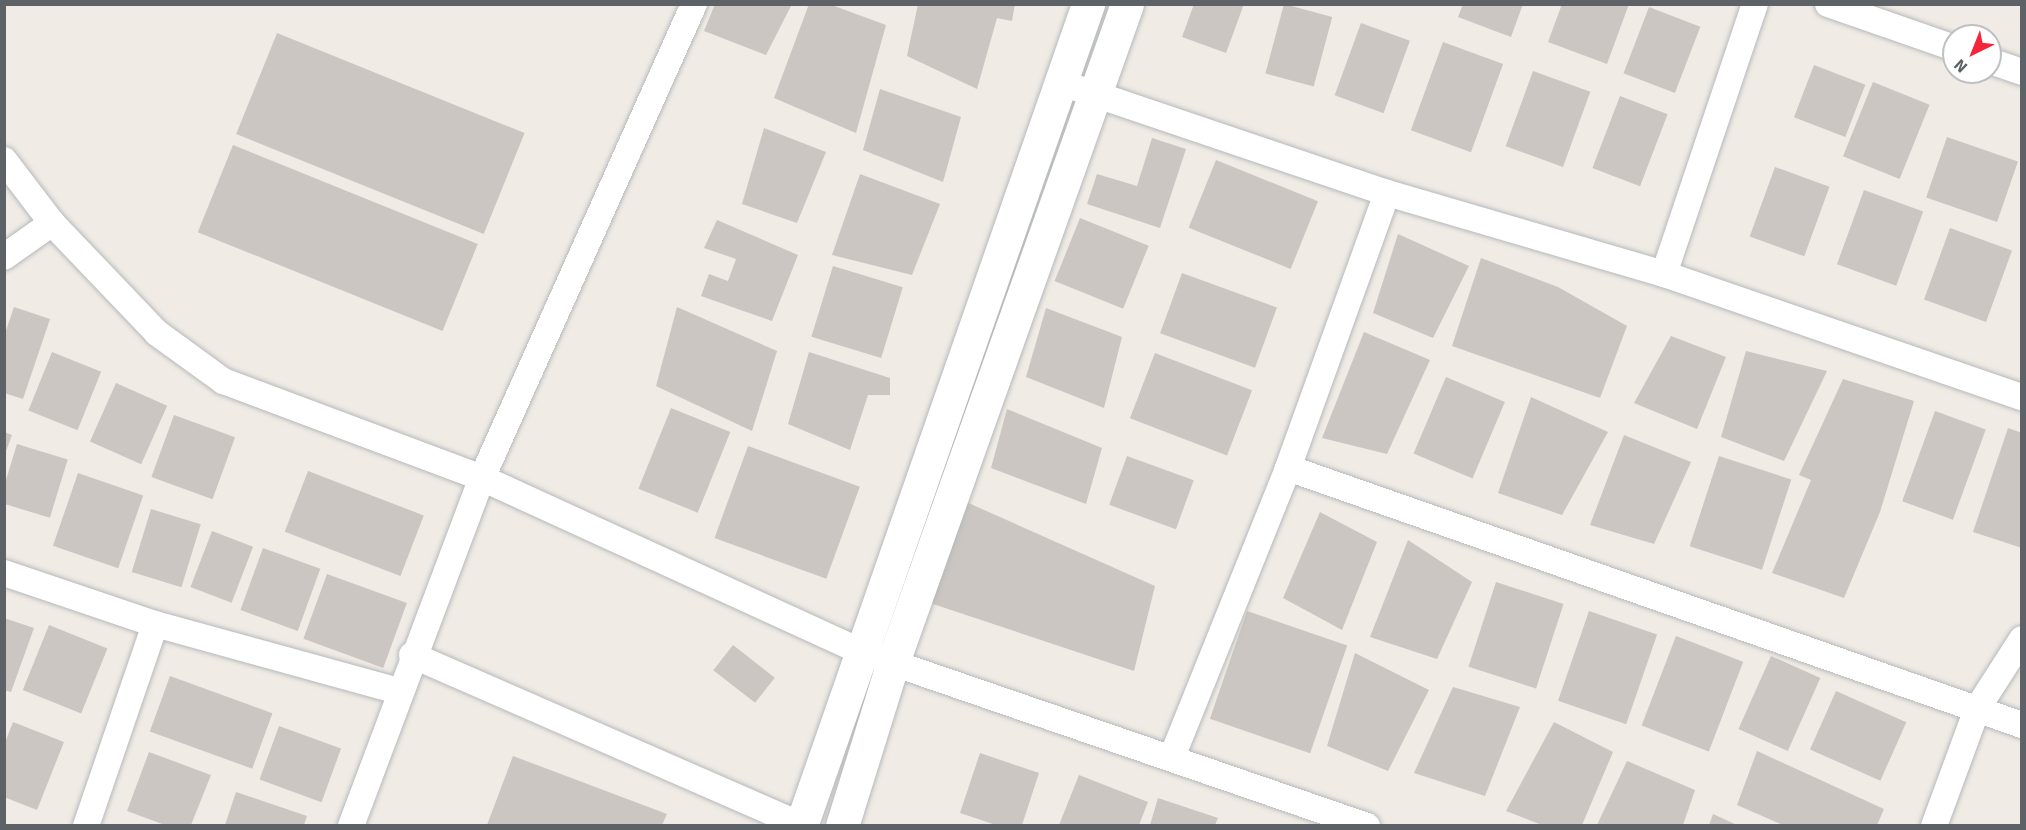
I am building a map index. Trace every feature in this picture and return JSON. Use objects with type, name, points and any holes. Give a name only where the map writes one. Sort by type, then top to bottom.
[{"type":"street","points":[[351,825],[412,655],[482,478],[694,4]]},
{"type":"street","points":[[842,825],[879,657],[1088,4]]},
{"type":"street","points":[[412,655],[802,825],[879,657],[1094,95],[1126,4]]},
{"type":"street","points":[[1664,274],[1755,4]]},
{"type":"street","points":[[1828,4],[1942,44]]},
{"type":"street","points":[[2002,65],[2022,72]]},
{"type":"street","points":[[1062,83],[1387,193],[1664,274],[2022,397]]},
{"type":"street","points":[[4,160],[52,223],[157,333],[223,381],[482,478],[879,657],[1367,825]]},
{"type":"street","points":[[1172,757],[1288,468],[1387,193]]},
{"type":"street","points":[[4,257],[52,223]]},
{"type":"street","points":[[1288,468],[2022,725]]},
{"type":"street","points":[[4,573],[155,624],[399,691]]},
{"type":"street","points":[[86,825],[155,624]]},
{"type":"street","points":[[1934,825],[1977,709],[2022,639]]},
{"type":"building","points":[[715,4],[792,4],[766,55],[704,31]]},
{"type":"building","points":[[809,4],[829,4],[886,25],[856,133],[774,98]]},
{"type":"building","points":[[918,4],[1015,4],[1012,21],[997,18],[977,89],[907,56]]},
{"type":"building","points":[[1194,4],[1244,4],[1226,53],[1182,37]]},
{"type":"building","points":[[1284,4],[1332,17],[1314,86],[1265,74]]},
{"type":"building","points":[[1463,4],[1523,4],[1511,37],[1458,17]]},
{"type":"building","points":[[1562,4],[1629,4],[1607,64],[1548,42]]},
{"type":"building","points":[[1649,7],[1700,27],[1675,93],[1624,73]]},
{"type":"building","points":[[1361,23],[1410,41],[1384,113],[1335,95]]},
{"type":"building","points":[[277,33],[525,133],[484,234],[236,134]]},
{"type":"building","points":[[1443,42],[1503,64],[1471,152],[1411,130]]},
{"type":"building","points":[[1814,65],[1865,85],[1845,137],[1794,117]]},
{"type":"building","points":[[1533,71],[1590,92],[1563,167],[1506,146]]},
{"type":"building","points":[[1873,82],[1930,105],[1900,179],[1843,156]]},
{"type":"building","points":[[880,89],[961,117],[943,182],[863,150]]},
{"type":"building","points":[[1620,96],[1668,114],[1640,186],[1592,168]]},
{"type":"building","points":[[764,128],[826,152],[797,223],[742,204]]},
{"type":"building","points":[[1947,137],[2018,161],[1997,222],[1926,198]]},
{"type":"building","points":[[1152,138],[1186,149],[1160,228],[1087,204],[1097,174],[1137,186]]},
{"type":"building","points":[[233,145],[478,244],[443,331],[198,232]]},
{"type":"building","points":[[1216,160],[1318,201],[1291,269],[1189,228]]},
{"type":"building","points":[[1775,167],[1830,187],[1804,256],[1750,237]]},
{"type":"building","points":[[860,174],[940,204],[912,275],[832,255]]},
{"type":"building","points":[[1864,190],[1923,212],[1896,286],[1837,264]]},
{"type":"building","points":[[1080,218],[1149,246],[1123,309],[1055,281]]},
{"type":"building","points":[[717,220],[798,255],[772,321],[701,296],[709,274],[728,281],[736,259],[704,248]]},
{"type":"building","points":[[1950,228],[2012,251],[1986,322],[1924,299]]},
{"type":"building","points":[[1398,234],[1469,266],[1433,338],[1373,313]]},
{"type":"building","points":[[1481,258],[1558,287],[1627,326],[1600,398],[1452,346]]},
{"type":"building","points":[[833,266],[903,287],[881,358],[811,337]]},
{"type":"building","points":[[1182,273],[1277,308],[1255,368],[1160,333]]},
{"type":"building","points":[[14,307],[50,319],[23,399],[4,393],[4,336]]},
{"type":"building","points":[[677,307],[777,351],[752,431],[656,386]]},
{"type":"building","points":[[1046,308],[1122,337],[1104,408],[1026,377]]},
{"type":"building","points":[[1364,332],[1430,360],[1387,454],[1322,438]]},
{"type":"building","points":[[1671,336],[1726,357],[1697,429],[1634,403]]},
{"type":"building","points":[[1746,351],[1827,371],[1784,461],[1721,437]]},
{"type":"building","points":[[52,352],[101,372],[78,430],[28,410]]},
{"type":"building","points":[[809,352],[890,378],[890,395],[868,395],[850,450],[788,424]]},
{"type":"building","points":[[1155,353],[1252,390],[1227,456],[1130,418]]},
{"type":"building","points":[[1446,377],[1505,402],[1472,478],[1414,453]]},
{"type":"building","points":[[1843,379],[1914,401],[1880,512],[1844,598],[1772,573],[1811,480],[1799,475]]},
{"type":"building","points":[[116,383],[167,406],[141,464],[90,441]]},
{"type":"building","points":[[1531,397],[1608,432],[1562,515],[1498,493]]},
{"type":"building","points":[[671,408],[730,432],[698,513],[638,489]]},
{"type":"building","points":[[1007,409],[1102,448],[1086,504],[991,468]]},
{"type":"building","points":[[1935,411],[1986,429],[1953,520],[1902,501]]},
{"type":"building","points":[[174,415],[235,437],[213,499],[151,477]]},
{"type":"building","points":[[2008,428],[2022,433],[2022,548],[1973,532]]},
{"type":"building","points":[[4,432],[12,435],[5,454],[4,454]]},
{"type":"building","points":[[1624,435],[1691,462],[1654,544],[1590,525]]},
{"type":"building","points":[[17,444],[68,459],[50,518],[4,504],[4,487]]},
{"type":"building","points":[[748,446],[860,487],[826,579],[714,538]]},
{"type":"building","points":[[1127,456],[1194,480],[1176,529],[1109,505]]},
{"type":"building","points":[[1719,456],[1791,479],[1762,570],[1690,546]]},
{"type":"building","points":[[308,471],[424,515],[400,576],[285,532]]},
{"type":"building","points":[[78,473],[143,495],[118,568],[53,546]]},
{"type":"building","points":[[964,501],[1155,586],[1134,671],[930,603]]},
{"type":"building","points":[[151,509],[201,524],[181,587],[132,572]]},
{"type":"building","points":[[1320,512],[1377,542],[1342,630],[1283,598]]},
{"type":"building","points":[[212,531],[253,547],[232,603],[190,587]]},
{"type":"building","points":[[1408,540],[1472,582],[1437,659],[1370,637]]},
{"type":"building","points":[[263,548],[320,569],[298,631],[240,610]]},
{"type":"building","points":[[327,574],[407,603],[383,668],[303,639]]},
{"type":"building","points":[[1496,582],[1564,604],[1536,689],[1468,667]]},
{"type":"building","points":[[1247,611],[1347,646],[1310,753],[1210,719]]},
{"type":"building","points":[[1589,611],[1657,634],[1626,724],[1558,701]]},
{"type":"building","points":[[4,618],[34,628],[11,692],[4,690]]},
{"type":"building","points":[[49,625],[107,649],[81,714],[23,690]]},
{"type":"building","points":[[1676,636],[1743,662],[1709,751],[1642,726]]},
{"type":"building","points":[[733,645],[775,678],[755,703],[713,670]]},
{"type":"building","points":[[1355,653],[1429,690],[1388,771],[1327,746]]},
{"type":"building","points":[[1771,656],[1820,678],[1788,751],[1738,729]]},
{"type":"building","points":[[170,676],[272,713],[252,769],[150,731]]},
{"type":"building","points":[[1453,687],[1520,707],[1485,796],[1414,773]]},
{"type":"building","points":[[1836,691],[1906,722],[1880,781],[1810,749]]},
{"type":"building","points":[[13,722],[64,742],[37,810],[4,797],[4,745]]},
{"type":"building","points":[[1554,722],[1613,752],[1582,825],[1542,825],[1506,811]]},
{"type":"building","points":[[279,726],[341,749],[322,802],[260,780]]},
{"type":"building","points":[[1757,751],[1884,809],[1877,825],[1783,825],[1737,805]]},
{"type":"building","points":[[149,752],[211,775],[191,825],[165,825],[127,811]]},
{"type":"building","points":[[980,753],[1039,773],[1022,825],[996,825],[960,813]]},
{"type":"building","points":[[513,756],[667,814],[662,825],[487,825]]},
{"type":"building","points":[[1627,761],[1695,790],[1683,825],[1597,825]]},
{"type":"building","points":[[1079,775],[1148,802],[1139,825],[1059,825]]},
{"type":"building","points":[[236,792],[307,816],[304,825],[225,825]]},
{"type":"building","points":[[1158,798],[1218,818],[1215,825],[1150,825]]},
{"type":"building","points":[[1713,814],[1737,825],[1709,825]]}]
